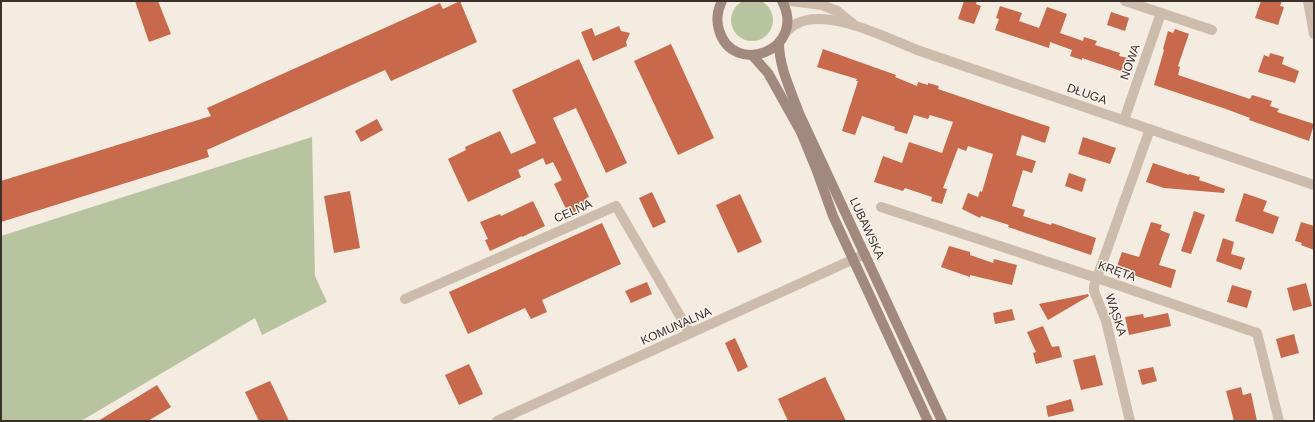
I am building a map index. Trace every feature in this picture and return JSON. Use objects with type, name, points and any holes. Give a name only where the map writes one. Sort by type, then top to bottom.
[{"type":"main road","points":[[722,1],[717,15],[717,25],[720,34],[726,43],[733,49],[742,54],[752,55],[767,52],[779,43],[786,32],[788,15],[782,1]]},
{"type":"main road","name":"LUBAWSKA","points":[[779,43],[782,66],[799,113],[942,421]]},
{"type":"main road","name":"LUBAWSKA","points":[[752,55],[768,73],[801,132],[833,216],[928,421]]},
{"type":"street","name":"DŁUGA","points":[[790,1],[822,5],[837,12],[853,24]]},
{"type":"street","points":[[1126,1],[1212,30]]},
{"type":"street","points":[[1308,1],[1314,34]]},
{"type":"street","name":"NOWA","points":[[1124,120],[1161,13]]},
{"type":"street","name":"DŁUGA","points":[[786,32],[796,24],[810,20],[822,19],[853,24],[917,50],[1314,184]]},
{"type":"street","name":"WĄSKA","points":[[1130,421],[1106,321],[1094,291],[1094,286],[1150,129]]},
{"type":"street","name":"CELNA","points":[[405,299],[616,206],[690,334]]},
{"type":"street","name":"KRĘTA","points":[[881,207],[1097,278],[1257,333],[1279,421]]},
{"type":"street","name":"KOMUNALNA","points":[[497,421],[865,254]]},
{"type":"green space","points":[[752,-1],[767,5],[773,20],[767,35],[752,41],[737,35],[731,20],[737,5]]},
{"type":"green space","points":[[312,137],[315,276],[327,302],[262,335],[255,318],[81,421],[1,421],[1,236]]},
{"type":"building","points":[[135,1],[158,1],[171,34],[149,42]]},
{"type":"building","points":[[460,1],[477,42],[391,81],[385,70],[207,150],[209,157],[1,222],[1,181],[211,116],[207,108],[440,3],[443,9]]},
{"type":"building","points":[[964,1],[977,1],[976,4],[981,6],[974,24],[958,19]]},
{"type":"building","points":[[1261,1],[1282,1],[1280,6],[1284,7],[1278,25],[1255,18]]},
{"type":"building","points":[[1000,6],[1022,13],[1019,21],[1039,28],[1047,7],[1067,14],[1060,33],[1083,41],[1084,37],[1097,41],[1095,45],[1120,53],[1119,56],[1128,58],[1124,72],[1082,58],[1082,60],[1070,56],[1072,50],[1050,42],[1049,48],[995,30],[999,19],[996,18]]},
{"type":"building","points":[[1111,12],[1129,18],[1125,31],[1107,25]]},
{"type":"building","points":[[619,26],[621,31],[630,33],[626,42],[627,46],[593,61],[581,32],[592,28],[595,36]]},
{"type":"building","points":[[1175,29],[1189,34],[1178,66],[1180,67],[1178,75],[1250,99],[1252,95],[1272,101],[1270,106],[1279,109],[1277,112],[1314,124],[1309,141],[1249,120],[1250,118],[1226,109],[1154,85],[1168,31],[1173,33]]},
{"type":"building","points":[[671,44],[714,138],[678,155],[634,61]]},
{"type":"building","points":[[823,49],[896,75],[895,77],[917,86],[918,82],[939,86],[938,89],[1050,127],[1045,143],[1022,135],[1016,155],[1036,161],[1032,173],[1023,170],[1012,206],[1025,210],[1023,216],[1051,225],[1052,223],[1096,238],[1091,255],[1008,227],[1009,225],[981,216],[980,218],[962,209],[968,193],[978,197],[980,191],[982,192],[993,154],[968,146],[966,151],[958,148],[943,188],[947,189],[942,204],[931,201],[932,197],[905,188],[903,191],[874,182],[883,156],[902,163],[909,142],[942,153],[953,122],[930,115],[928,119],[914,115],[907,134],[894,130],[895,127],[862,116],[855,135],[842,131],[858,81],[856,81],[857,79],[817,67]]},
{"type":"building","points":[[1270,53],[1284,57],[1282,64],[1299,71],[1295,83],[1258,72],[1264,55],[1269,57]]},
{"type":"building","points":[[579,59],[627,163],[606,173],[576,108],[553,118],[589,197],[586,198],[589,205],[569,215],[554,184],[562,180],[553,162],[546,165],[543,158],[518,170],[521,177],[468,202],[448,159],[466,150],[465,147],[500,131],[511,154],[536,143],[512,90]]},
{"type":"building","points":[[377,119],[383,130],[361,142],[355,131]]},
{"type":"building","points":[[1083,137],[1116,148],[1110,164],[1078,154]]},
{"type":"building","points":[[1153,163],[1189,175],[1200,177],[1199,180],[1225,189],[1224,193],[1164,188],[1146,182]]},
{"type":"building","points":[[1069,173],[1086,179],[1082,192],[1065,186]]},
{"type":"building","points":[[350,191],[360,248],[334,253],[324,196]]},
{"type":"building","points":[[652,192],[666,222],[653,228],[639,198]]},
{"type":"building","points":[[1244,193],[1267,201],[1263,211],[1279,217],[1273,234],[1235,221]]},
{"type":"building","points":[[740,194],[762,242],[738,253],[716,205]]},
{"type":"building","points":[[533,201],[545,226],[490,251],[485,240],[488,239],[480,222],[500,214],[501,216]]},
{"type":"building","points":[[1194,211],[1205,215],[1191,254],[1181,251]]},
{"type":"building","points":[[1151,222],[1162,225],[1160,230],[1170,234],[1159,265],[1176,270],[1171,288],[1116,269],[1122,252],[1139,257]]},
{"type":"building","points":[[1301,222],[1314,226],[1314,250],[1295,241]]},
{"type":"building","points":[[602,223],[621,264],[542,300],[547,312],[531,319],[525,308],[468,334],[449,292]]},
{"type":"building","points":[[1223,238],[1234,242],[1231,254],[1245,258],[1241,270],[1216,261]]},
{"type":"building","points":[[949,246],[970,252],[970,255],[993,263],[994,259],[1017,265],[1012,285],[970,275],[970,277],[941,267]]},
{"type":"building","points":[[647,282],[652,294],[631,303],[625,291]]},
{"type":"building","points":[[1306,283],[1312,306],[1293,311],[1287,288]]},
{"type":"building","points":[[1232,285],[1252,291],[1247,308],[1227,302]]},
{"type":"building","points":[[1088,294],[1089,296],[1048,320],[1039,304]]},
{"type":"building","points":[[1012,309],[1015,320],[995,324],[993,313]]},
{"type":"building","points":[[1168,313],[1171,326],[1129,335],[1125,317],[1143,314],[1144,318]]},
{"type":"building","points":[[1043,326],[1052,347],[1059,346],[1062,357],[1036,364],[1033,353],[1036,352],[1027,332]]},
{"type":"building","points":[[1294,334],[1299,353],[1281,358],[1276,339]]},
{"type":"building","points":[[735,338],[748,367],[738,372],[725,343]]},
{"type":"building","points":[[1095,355],[1103,385],[1081,390],[1073,360]]},
{"type":"building","points":[[469,364],[483,394],[459,405],[445,375]]},
{"type":"building","points":[[1153,367],[1157,381],[1142,385],[1138,370]]},
{"type":"building","points":[[825,377],[846,421],[788,421],[778,399]]},
{"type":"building","points":[[270,381],[289,421],[259,421],[245,392]]},
{"type":"building","points":[[157,385],[171,407],[148,421],[98,421]]},
{"type":"building","points":[[1241,387],[1243,395],[1251,393],[1257,421],[1234,421],[1226,391]]},
{"type":"building","points":[[1071,399],[1074,411],[1048,417],[1046,406]]}]
